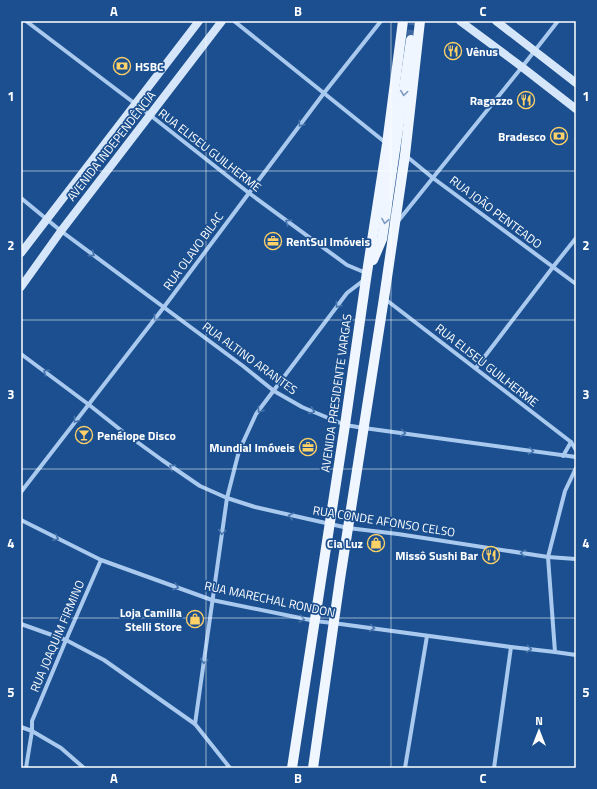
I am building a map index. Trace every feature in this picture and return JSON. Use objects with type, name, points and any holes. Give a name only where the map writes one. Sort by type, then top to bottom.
[{"type":"main road","name":"AVENIDA INDEPENDÊNCIA","points":[[21,253],[199,21]]},
{"type":"main road","name":"AVENIDA INDEPENDÊNCIA","points":[[21,287],[61,231],[222,21]]},
{"type":"main road","name":"AVENIDA PRESIDENTE VARGAS","points":[[292,768],[387,144],[403,21]]},
{"type":"main road","points":[[313,768],[333,623],[405,155],[420,21]]},
{"type":"main road","points":[[460,21],[522,67],[576,110]]},
{"type":"main road","points":[[496,21],[576,83]]},
{"type":"main road","points":[[366,276],[382,239],[411,40]]},
{"type":"street","name":"RUA ELISEU GUILHERME","points":[[26,21],[150,115],[249,193],[347,265],[366,276]]},
{"type":"street","points":[[234,21],[387,144]]},
{"type":"street","name":"RUA OLAVO BILAC","points":[[21,492],[164,307],[324,93],[381,21]]},
{"type":"street","points":[[395,224],[558,21]]},
{"type":"street","name":"RUA JOÃO PENTEADO","points":[[405,155],[433,178],[576,284]]},
{"type":"street","name":"RUA ALTINO ARANTES","points":[[21,198],[61,231],[243,366],[274,391],[302,407],[345,425],[576,457]]},
{"type":"street","points":[[476,368],[576,238]]},
{"type":"street","points":[[195,724],[227,498],[239,451],[256,414],[347,293],[366,276]]},
{"type":"street","name":"RUA ELISEU GUILHERME","points":[[384,298],[571,442],[576,450]]},
{"type":"street","name":"RUA CONDE AFONSO CELSO","points":[[21,354],[122,431],[200,486],[227,498],[255,507],[348,528],[398,534],[548,557],[576,559]]},
{"type":"street","points":[[563,456],[571,442]]},
{"type":"street","points":[[555,652],[548,557],[565,491],[576,468]]},
{"type":"street","name":"RUA MARECHAL RONDON","points":[[21,520],[101,560],[212,600],[315,621],[576,655]]},
{"type":"street","name":"RUA JOAQUIM FIRMINO","points":[[26,768],[32,731],[32,721],[101,560]]},
{"type":"street","points":[[21,624],[66,640],[104,660],[195,724],[230,768]]},
{"type":"street","points":[[405,768],[427,636]]},
{"type":"street","points":[[494,768],[511,647]]},
{"type":"street","name":"RUA JOAQUIM FIRMINO","points":[[22,729],[32,721]]},
{"type":"street","points":[[22,729],[32,731],[61,748],[84,768]]},
{"type":"tunnel","points":[[411,40],[414,21]]},
{"type":"place","name":"Vênus","points":[[453,51]]},
{"type":"place","name":"HSBC","points":[[122,66]]},
{"type":"place","name":"Ragazzo","points":[[526,100]]},
{"type":"place","name":"Bradesco","points":[[559,136]]},
{"type":"place","name":"RentSul Imóveis","points":[[273,241]]},
{"type":"place","name":"Penélope Disco","points":[[84,435]]},
{"type":"place","name":"Mundial Imóveis","points":[[308,447]]},
{"type":"place","name":"Cia Luz","points":[[376,543]]},
{"type":"place","name":"Missô Sushi Bar","points":[[491,555]]},
{"type":"place","name":"Loja Camilla Stelli Store","points":[[195,619]]}]
